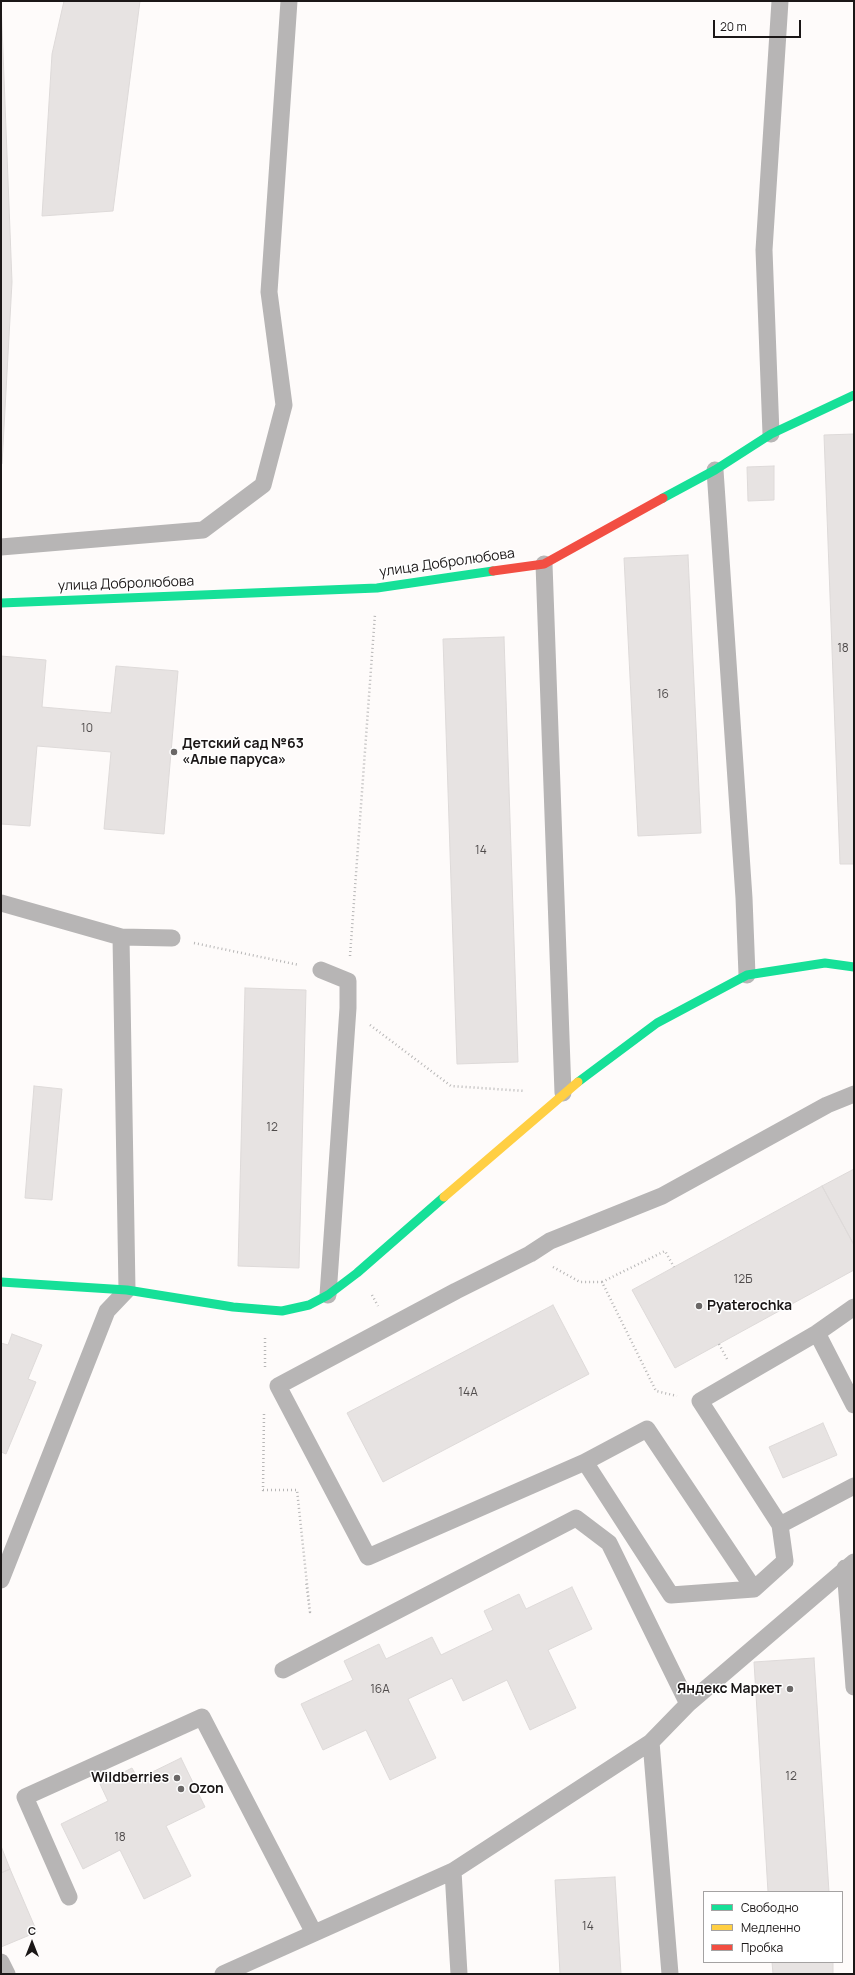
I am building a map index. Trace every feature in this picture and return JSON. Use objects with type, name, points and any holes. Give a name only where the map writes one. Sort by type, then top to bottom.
[{"type":"street","name":"улица Добролюбова","points":[[1,603],[377,588],[544,564],[715,470],[771,434],[854,395]]},
{"type":"street","points":[[1,1282],[127,1290],[233,1307],[282,1311],[309,1305],[328,1295],[358,1273],[563,1093],[657,1023],[747,976],[825,963],[854,967]]},
{"type":"lane","points":[[1,547],[203,530],[264,485],[284,405],[270,292],[289,1]]},
{"type":"lane","points":[[771,434],[764,250],[780,1]]},
{"type":"lane","points":[[715,470],[743,882],[747,976]]},
{"type":"lane","points":[[544,564],[563,1093]]},
{"type":"lane","points":[[1,903],[122,937],[172,938]]},
{"type":"lane","points":[[1,1580],[107,1311],[127,1290],[122,937]]},
{"type":"lane","points":[[321,970],[348,981],[348,1008],[328,1295]]},
{"type":"lane","points":[[754,1589],[647,1430],[585,1462],[368,1557],[278,1386],[456,1290],[530,1254],[550,1241],[662,1196],[827,1105],[854,1094]]},
{"type":"lane","points":[[585,1462],[671,1595],[754,1589],[785,1561],[780,1525],[700,1401],[817,1333],[854,1307]]},
{"type":"lane","points":[[817,1333],[854,1405]]},
{"type":"lane","points":[[780,1525],[854,1486]]},
{"type":"lane","points":[[283,1670],[576,1518],[608,1543],[688,1704]]},
{"type":"lane","points":[[850,1565],[854,1688]]},
{"type":"lane","points":[[223,1974],[453,1871],[651,1742],[688,1704],[850,1565]]},
{"type":"lane","points":[[69,1897],[25,1797],[202,1717],[314,1933]]},
{"type":"lane","points":[[651,1742],[670,1974]]},
{"type":"lane","points":[[453,1871],[459,1974]]},
{"type":"lane","points":[[1,1962],[6,1974]]},
{"type":"path","points":[[348,981],[377,588]]},
{"type":"path","points":[[172,938],[321,970]]},
{"type":"path","points":[[348,1008],[451,1086],[563,1093]]},
{"type":"path","points":[[530,1254],[580,1282],[602,1282],[665,1251],[674,1267]]},
{"type":"path","points":[[358,1273],[390,1326]]},
{"type":"path","points":[[602,1282],[656,1391]]},
{"type":"path","points":[[263,1490],[297,1490],[310,1612],[306,1581]]},
{"type":"building","points":[[1,1],[12,282],[2,464],[1,464]]},
{"type":"building","points":[[64,1],[140,1],[113,211],[42,216],[52,54]]},
{"type":"building","points":[[854,434],[854,864],[840,864],[824,435]]},
{"type":"building","points":[[774,466],[774,500],[748,501],[747,467]]},
{"type":"building","points":[[688,555],[701,833],[638,836],[624,558]]},
{"type":"building","points":[[504,637],[518,1062],[457,1064],[443,639]]},
{"type":"building","points":[[1,656],[46,660],[42,707],[111,713],[116,666],[178,671],[164,834],[104,829],[111,752],[37,746],[30,826],[1,824]]},
{"type":"building","points":[[245,988],[306,990],[299,1268],[238,1266]]},
{"type":"building","points":[[34,1086],[62,1089],[52,1200],[25,1198]]},
{"type":"building","points":[[854,1169],[854,1245],[822,1186]]},
{"type":"building","points":[[822,1186],[854,1245],[854,1270],[675,1368],[632,1290]]},
{"type":"building","points":[[553,1305],[589,1374],[383,1482],[347,1413]]},
{"type":"building","points":[[12,1334],[42,1345],[28,1379],[36,1382],[6,1454],[1,1452],[1,1343],[8,1345]]},
{"type":"building","points":[[823,1423],[837,1455],[783,1478],[769,1447]]},
{"type":"building","points":[[572,1587],[592,1629],[548,1650],[576,1708],[530,1730],[507,1680],[463,1701],[452,1678],[408,1699],[436,1758],[390,1780],[366,1730],[323,1750],[301,1704],[353,1680],[344,1661],[379,1644],[386,1659],[432,1637],[441,1655],[493,1630],[484,1611],[519,1594],[526,1609]]},
{"type":"building","points":[[814,1658],[829,1891],[768,1891],[754,1662]]},
{"type":"building","points":[[181,1758],[205,1807],[166,1826],[191,1876],[144,1899],[120,1850],[83,1869],[61,1824],[108,1801],[100,1784],[132,1768],[138,1779]]},
{"type":"building","points":[[1,1846],[10,1869],[1,1873]]},
{"type":"building","points":[[10,1869],[37,1932],[1,1947],[1,1873]]},
{"type":"building","points":[[615,1877],[621,1974],[560,1974],[555,1880]]},
{"type":"building","points":[[772,1963],[833,1963],[833,1974],[773,1974]]},
{"type":"traffic: fast","points":[[663,498],[715,470],[771,434],[854,395]]},
{"type":"traffic: fast","points":[[1,603],[377,588],[493,571]]},
{"type":"traffic: fast","points":[[578,1082],[657,1023],[747,975],[825,963],[854,967]]},
{"type":"traffic: fast","points":[[1,1282],[127,1290],[233,1307],[282,1311],[309,1305],[328,1295],[357,1273],[444,1197]]},
{"type":"traffic: slow","points":[[444,1197],[578,1082]]},
{"type":"traffic: jam","points":[[493,571],[544,564],[663,498]]},
{"type":"place","name":"Детский сад №63 «Алые паруса»","points":[[174,752]]},
{"type":"place","name":"Pyaterochka","points":[[699,1306]]},
{"type":"place","name":"Яндекс Маркет","points":[[790,1689]]},
{"type":"place","name":"Wildberries","points":[[177,1778]]},
{"type":"place","name":"Ozon","points":[[181,1789]]}]
